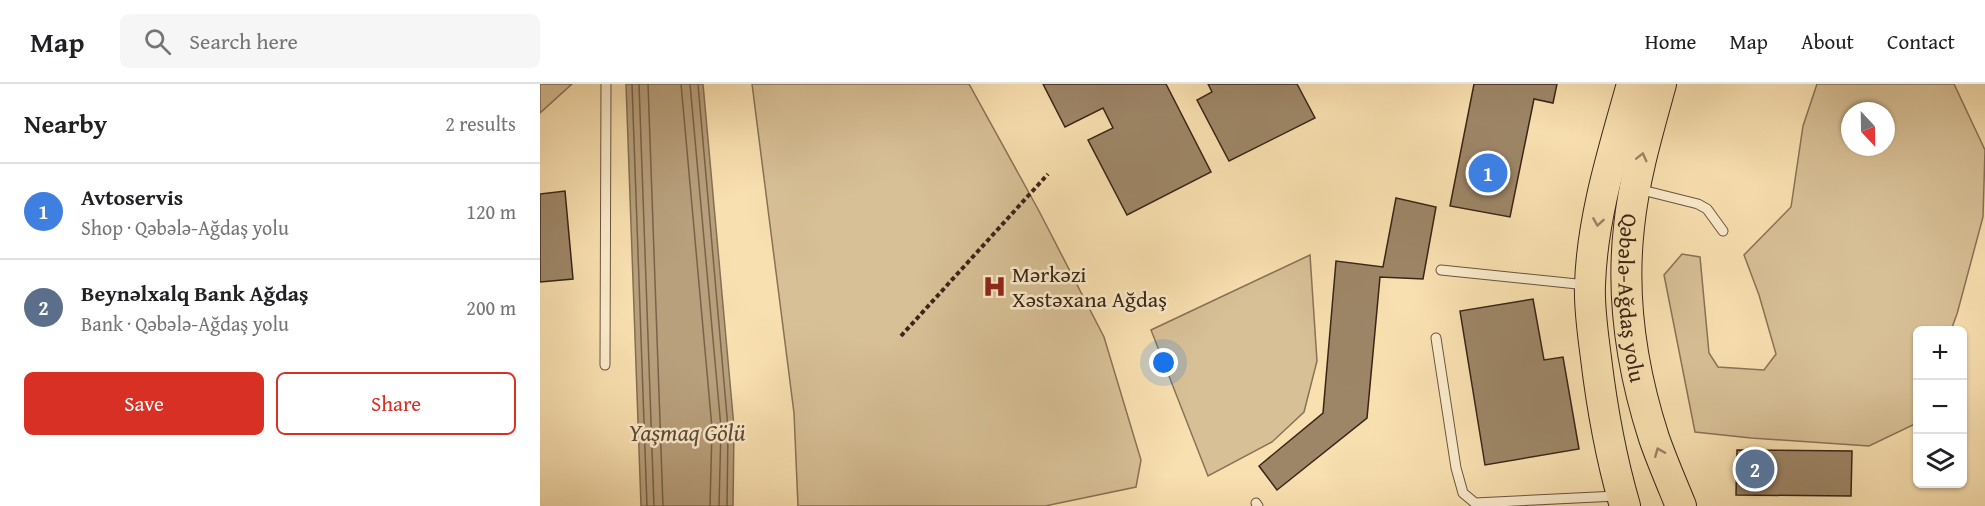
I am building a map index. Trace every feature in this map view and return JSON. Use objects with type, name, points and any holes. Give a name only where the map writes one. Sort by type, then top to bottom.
[{"type":"main road","points":[[1623,501],[1599,383],[1592,331],[1590,285],[1598,222],[1611,159],[1632,84]]},
{"type":"main road","name":"Qəbələ-Ağdaş yolu","points":[[1660,84],[1640,164],[1629,226],[1626,283],[1628,325],[1638,379],[1654,439],[1681,506]]},
{"type":"lane","points":[[605,364],[606,84]]},
{"type":"lane","points":[[1635,189],[1698,204],[1707,209],[1723,231]]},
{"type":"lane","points":[[1441,270],[1590,285]]},
{"type":"lane","points":[[1436,338],[1456,468],[1463,493],[1475,503],[1623,501]]},
{"type":"path","points":[[901,336],[1048,174]]},
{"type":"shaded area","points":[[540,84],[572,84],[540,113]]},
{"type":"shaded area","points":[[752,84],[969,84],[1039,211],[1104,337],[1141,460],[1136,487],[1045,506],[798,506],[794,413]]},
{"type":"shaded area","points":[[1817,84],[1954,84],[1985,150],[1983,217],[1952,326],[1913,326],[1913,425],[1869,446],[1695,432],[1664,275],[1682,254],[1700,257],[1709,353],[1718,367],[1764,370],[1776,354],[1759,295],[1744,255],[1791,207],[1803,126]]},
{"type":"shaded area","points":[[1310,255],[1317,361],[1304,412],[1272,442],[1208,476],[1151,330]]},
{"type":"water","name":"Yaşmaq Gölü","points":[[626,84],[703,84],[734,427],[733,506],[641,506]]},
{"type":"building","points":[[1043,84],[1166,84],[1211,172],[1127,215],[1088,140],[1113,128],[1103,108],[1065,127]]},
{"type":"building","points":[[1208,84],[1297,84],[1315,118],[1229,161],[1197,100],[1212,92]]},
{"type":"building","points":[[1474,84],[1557,84],[1553,103],[1534,99],[1510,217],[1450,206]]},
{"type":"building","points":[[565,191],[573,279],[540,282],[540,194]]},
{"type":"building","points":[[1396,198],[1436,207],[1423,279],[1380,277],[1367,418],[1277,490],[1259,466],[1323,413],[1336,261],[1383,267]]},
{"type":"building","points":[[1533,299],[1544,360],[1563,357],[1579,449],[1485,465],[1460,311]]},
{"type":"building","points":[[1737,450],[1852,451],[1851,496],[1736,495]]},
{"type":"place","name":"Avtoservis","points":[[1488,173]]},
{"type":"place","name":"Mərkəzi Xəstəxana Ağdaş","points":[[994,287]]},
{"type":"place","name":"Beynəlxalq Bank Ağdaş","points":[[1755,469]]}]
